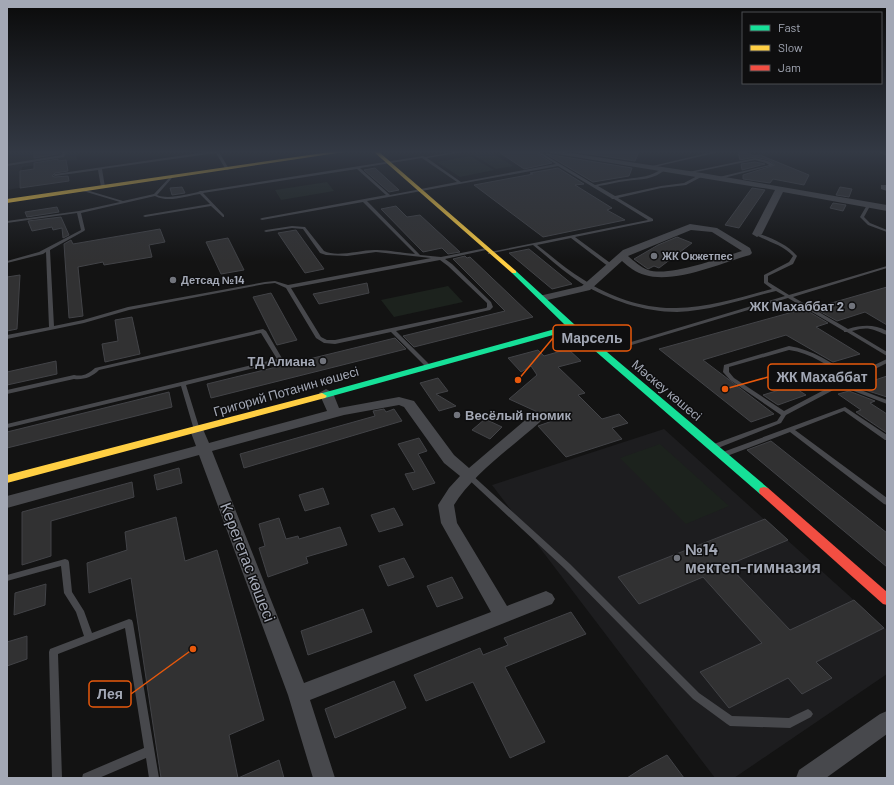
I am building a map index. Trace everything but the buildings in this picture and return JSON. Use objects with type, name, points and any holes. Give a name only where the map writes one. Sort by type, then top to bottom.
[{"type":"street","points":[[7,201],[93,189]]},
{"type":"street","points":[[757,234],[780,189]]},
{"type":"street","points":[[783,189],[868,206],[887,208]]},
{"type":"street","name":"Мәскеу көшесі","points":[[420,190],[543,298],[572,327],[724,455],[887,600]]},
{"type":"street","points":[[543,298],[586,288],[626,252],[685,228],[698,226],[714,230],[747,250],[747,253],[662,275],[647,273],[631,264],[622,256]]},
{"type":"street","name":"Григорий Потанин көшесі","points":[[7,479],[197,430],[326,393],[572,327]]},
{"type":"street","points":[[326,393],[334,413]]},
{"type":"street","points":[[7,502],[205,450],[334,413],[382,402],[399,400],[409,404],[449,459],[469,476]]},
{"type":"street","points":[[502,616],[449,523],[446,505],[454,492],[469,476],[535,419]]},
{"type":"street","name":"Керегетас көшесі","points":[[197,430],[298,695],[324,778]]},
{"type":"street","points":[[298,695],[546,599]]},
{"type":"street","points":[[806,778],[887,720]]},
{"type":"lane","points":[[7,222],[78,212],[155,195],[161,189]]},
{"type":"lane","points":[[155,195],[161,198],[168,198],[222,189]]},
{"type":"lane","points":[[381,189],[388,195]]},
{"type":"lane","points":[[262,219],[428,189]]},
{"type":"lane","points":[[7,337],[52,328],[128,309],[245,285],[275,282],[288,287],[441,258],[573,237],[652,220],[598,189]]},
{"type":"lane","points":[[613,198],[653,189]]},
{"type":"lane","points":[[84,190],[121,202]]},
{"type":"lane","points":[[200,192],[223,216]]},
{"type":"lane","points":[[364,200],[419,256]]},
{"type":"lane","points":[[145,216],[212,205]]},
{"type":"lane","points":[[868,206],[862,217],[869,224],[887,232]]},
{"type":"lane","points":[[7,262],[48,250],[83,230],[78,212]]},
{"type":"lane","points":[[266,231],[292,227],[304,228],[322,252],[334,255],[353,255],[376,251],[441,258],[489,303],[490,307],[488,309],[392,330],[334,342],[326,342],[319,338],[288,287]]},
{"type":"lane","points":[[757,234],[785,246],[795,256],[791,264],[766,275],[766,283],[887,354]]},
{"type":"lane","points":[[573,237],[611,266]]},
{"type":"lane","points":[[534,244],[589,286],[642,306],[678,310],[776,290]]},
{"type":"lane","points":[[48,250],[52,328]]},
{"type":"lane","points":[[603,352],[887,267]]},
{"type":"lane","points":[[846,331],[864,325],[872,326],[887,333]]},
{"type":"lane","points":[[392,330],[428,366]]},
{"type":"lane","points":[[7,392],[74,377],[83,378],[91,375],[97,369],[263,331],[280,360],[7,426]]},
{"type":"lane","points":[[784,414],[732,379],[726,372],[726,366],[793,348],[809,352],[851,378]]},
{"type":"lane","points":[[714,447],[779,422],[784,414],[851,378],[887,361]]},
{"type":"lane","points":[[183,384],[197,430]]},
{"type":"lane","points":[[841,384],[887,402]]},
{"type":"lane","points":[[724,455],[845,410],[887,438]]},
{"type":"lane","points":[[791,430],[887,502]]},
{"type":"lane","points":[[469,476],[567,566],[696,696],[730,721],[790,723],[808,714]]},
{"type":"lane","points":[[7,578],[65,562],[68,593],[80,611],[89,638]]},
{"type":"lane","points":[[57,778],[53,652],[129,624],[154,778]]},
{"type":"lane","points":[[87,778],[150,751]]},
{"type":"shaded area","points":[[332,189],[334,191],[281,200],[275,190]]},
{"type":"shaded area","points":[[448,286],[463,302],[394,317],[381,300]]},
{"type":"shaded area","name":"№14 мектеп-гимназия","points":[[664,429],[887,630],[887,674],[734,778],[715,778],[492,485]]},
{"type":"shaded area","points":[[660,444],[729,506],[686,524],[620,458]]},
{"type":"traffic: fast","points":[[514,272],[572,327],[764,491]]},
{"type":"traffic: fast","points":[[322,396],[572,327]]},
{"type":"traffic: slow","points":[[7,201],[92,189]]},
{"type":"traffic: slow","points":[[418,189],[514,272]]},
{"type":"traffic: slow","points":[[7,479],[322,396]]},
{"type":"traffic: jam","points":[[764,491],[887,600]]},
{"type":"place","name":"ЖК Окжетпес","points":[[654,256]]},
{"type":"place","name":"Детсад №14","points":[[173,280]]},
{"type":"place","name":"ЖК Махаббат 2","points":[[852,306]]},
{"type":"place","name":"ТД Алиана","points":[[323,361]]},
{"type":"place","name":"Марсель","points":[[518,380]]},
{"type":"place","name":"ЖК Махаббат","points":[[725,389]]},
{"type":"place","name":"Весёлый гномик","points":[[457,415]]},
{"type":"place","name":"№14 мектеп-гимназия","points":[[677,558]]},
{"type":"place","name":"Лея","points":[[193,649]]}]
